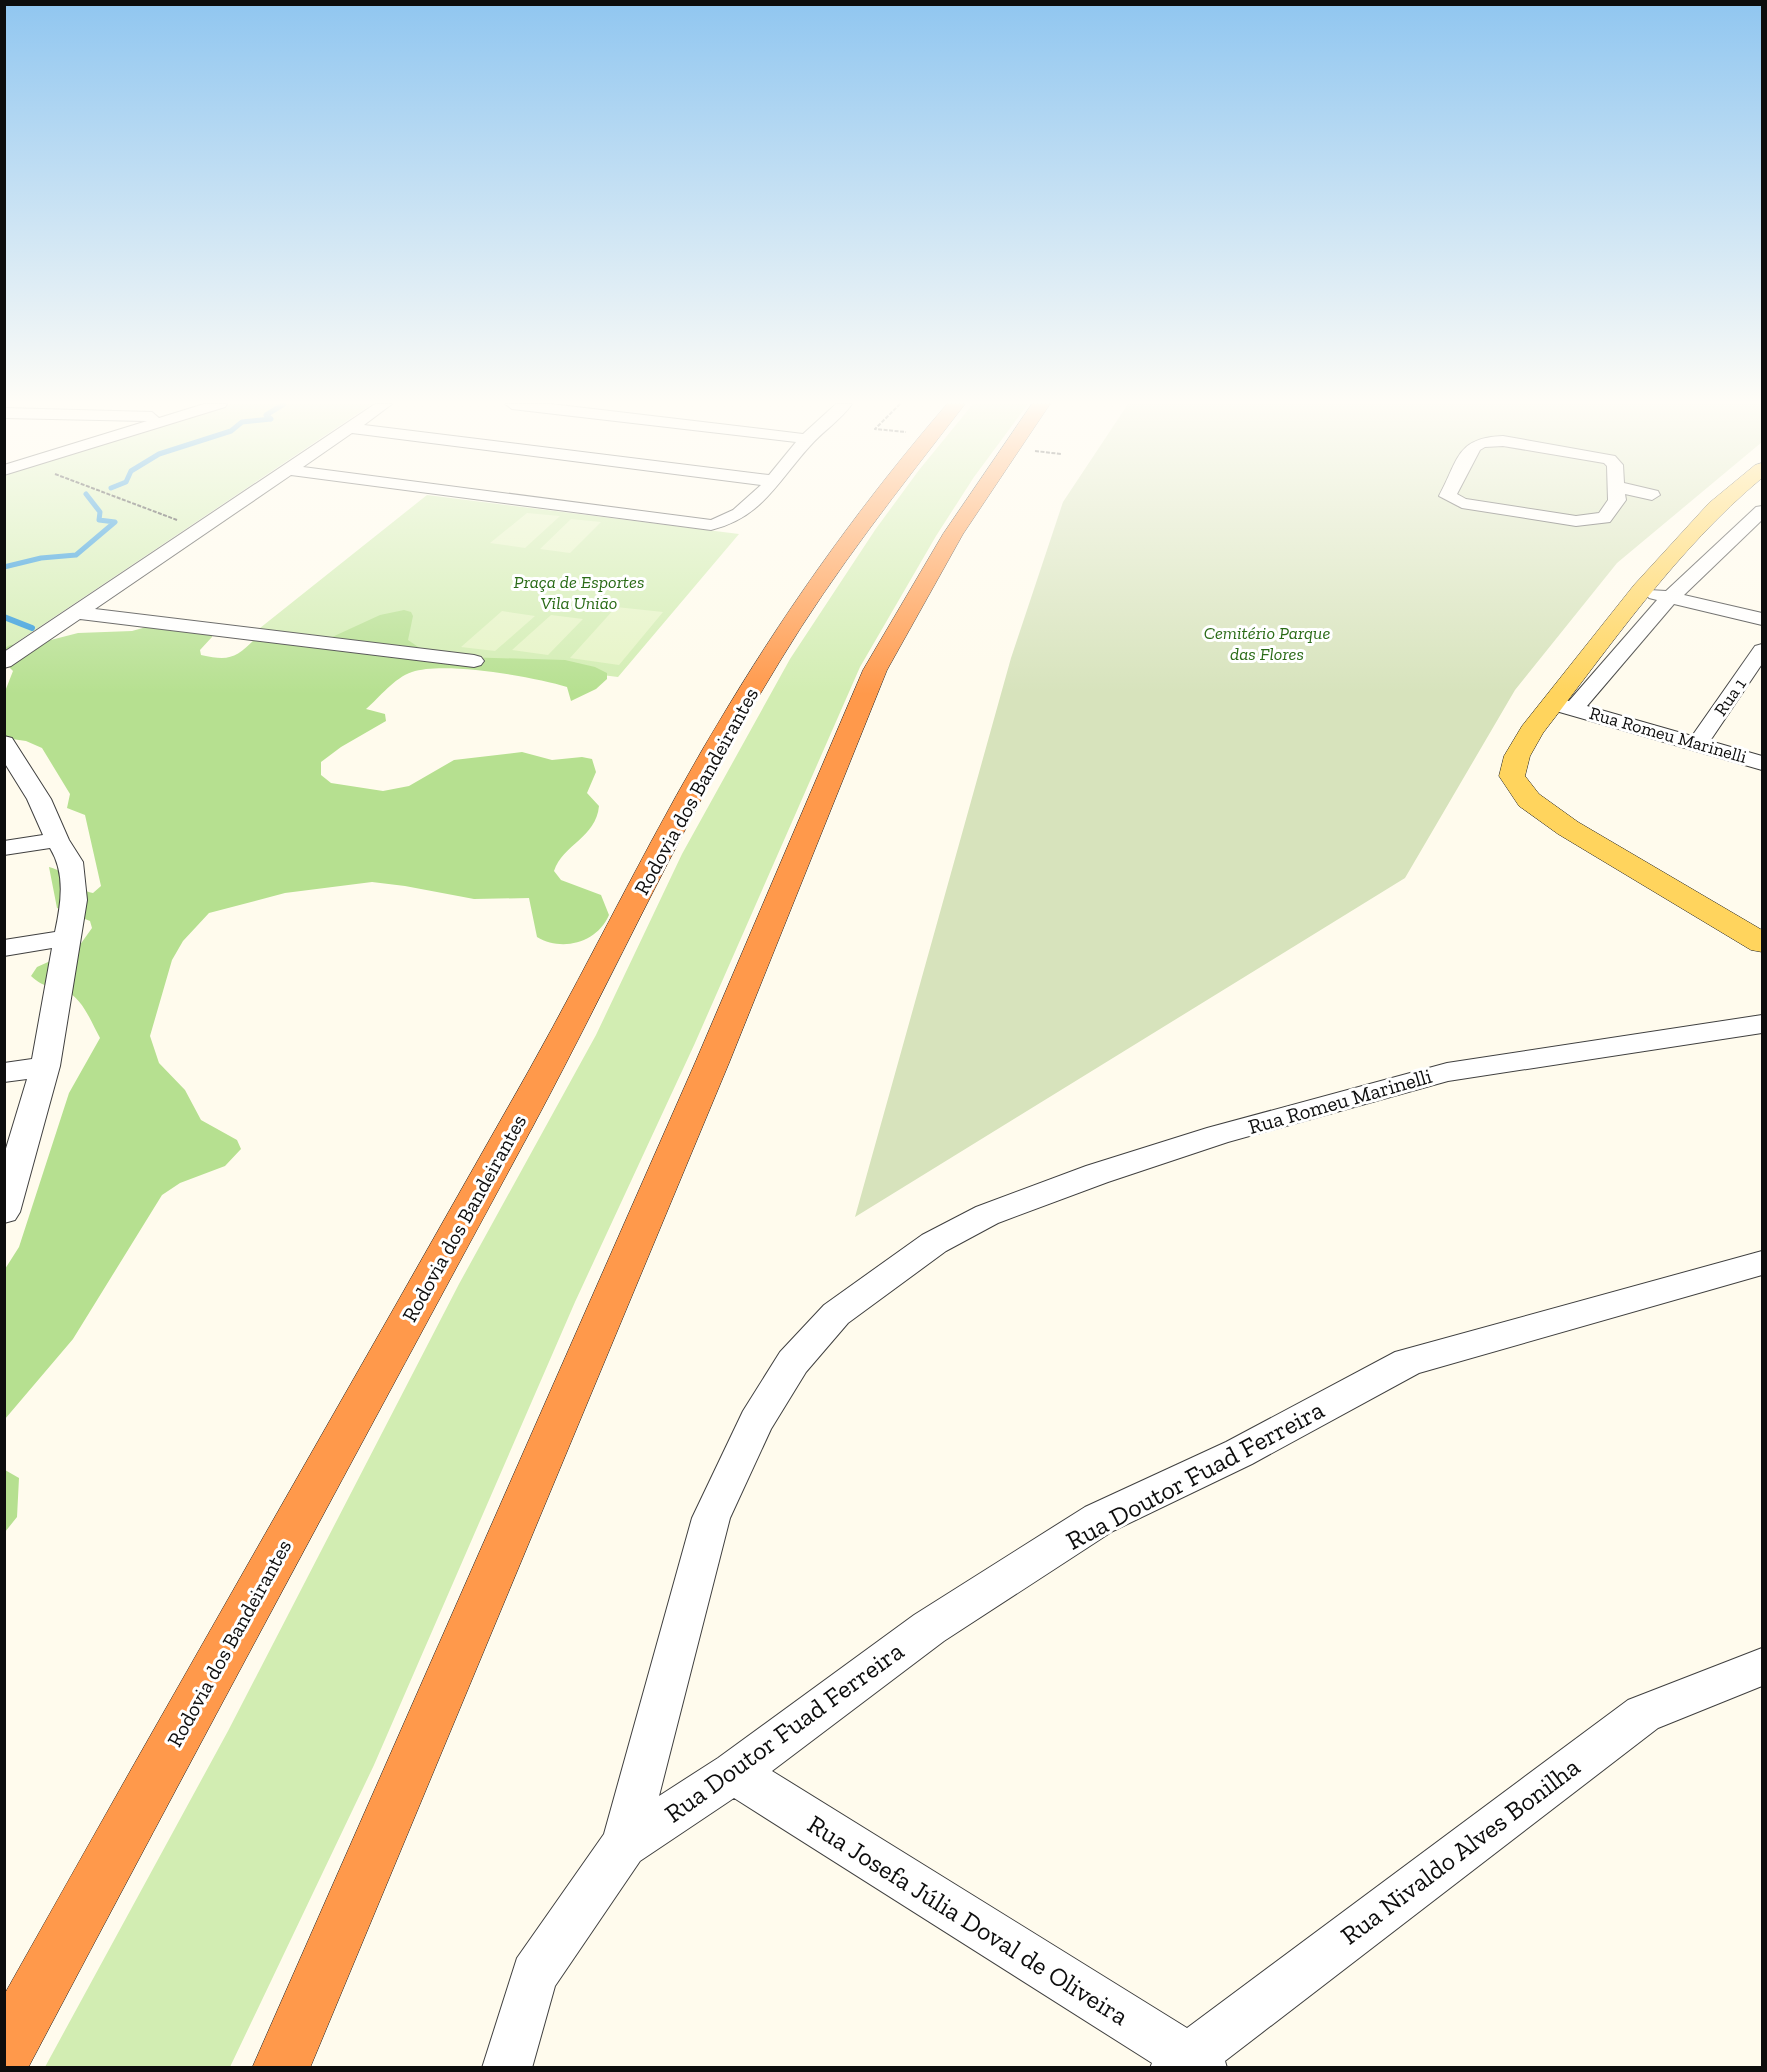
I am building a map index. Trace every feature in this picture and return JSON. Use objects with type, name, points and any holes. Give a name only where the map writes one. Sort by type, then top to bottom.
[{"type":"highway","name":"Rodovia dos Bandeirantes","points":[[4,2053],[558,1049],[720,744],[769,660],[879,501]]},
{"type":"highway","points":[[281,2067],[712,1063],[875,670],[907,611],[974,501]]},
{"type":"main road","points":[[1724,501],[1642,590],[1551,702],[1517,756],[1512,776],[1529,800],[1578,834],[1762,944]]},
{"type":"main road","points":[[1737,928],[1762,952]]},
{"type":"street","points":[[4,662],[243,501]]},
{"type":"street","points":[[525,501],[711,525],[736,518],[753,501]]},
{"type":"street","points":[[1459,501],[1576,521],[1594,521],[1604,518],[1616,501]]},
{"type":"street","points":[[1574,708],[1669,598],[1762,511]]},
{"type":"street","points":[[1642,590],[1762,619]]},
{"type":"street","points":[[77,613],[474,661]]},
{"type":"street","name":"Rua 1","points":[[1698,744],[1762,650]]},
{"type":"street","name":"Rua Romeu Marinelli","points":[[1551,702],[1762,763]]},
{"type":"street","points":[[4,1212],[45,1066],[74,900],[71,862],[57,840],[39,799],[8,755]]},
{"type":"street","points":[[4,848],[57,840]]},
{"type":"street","points":[[4,948],[67,938]]},
{"type":"street","name":"Rua Romeu Marinelli","points":[[624,1845],[711,1518],[756,1422],[793,1362],[836,1314],[934,1243],[987,1215],[1097,1174],[1218,1135],[1447,1071],[1762,1024]]},
{"type":"street","points":[[4,1073],[45,1066]]},
{"type":"street","name":"Rua Doutor Fuad Ferreira","points":[[624,1845],[734,1773],[929,1628],[1099,1519],[1239,1453],[1408,1362],[1762,1263]]},
{"type":"street","name":"Rua Nivaldo Alves Bonilha","points":[[1188,2064],[1643,1714],[1762,1666]]},
{"type":"street","name":"Rua Josefa Júlia Doval de Oliveira","points":[[734,1773],[1188,2064]]},
{"type":"street","points":[[507,2067],[534,1975],[624,1845]]},
{"type":"path","points":[[124,501],[200,528]]},
{"type":"green space","points":[[5,501],[228,501],[5,650]]},
{"type":"green space","name":"Praça de Esportes Vila União","points":[[420,501],[473,501],[739,534],[618,677],[255,632]]},
{"type":"green space","points":[[896,501],[959,501],[860,667],[695,1043],[575,1302],[374,1765],[230,2067],[45,2067],[228,1731],[459,1284],[596,1035],[682,854],[790,659]]},
{"type":"green space","name":"Cemitério Parque das Flores","points":[[1692,501],[1617,563],[1515,690],[1405,878],[855,1217],[1011,658],[1063,502]]},
{"type":"green space","points":[[527,513],[560,516],[525,548],[490,543]]},
{"type":"green space","points":[[571,519],[601,522],[570,553],[540,549]]},
{"type":"green space","points":[[616,607],[663,612],[619,665],[570,658]]},
{"type":"green space","points":[[404,610],[411,612],[413,616],[408,640],[424,651],[463,657],[565,660],[595,667],[607,673],[607,679],[596,689],[571,701],[567,687],[534,679],[467,669],[427,669],[412,672],[393,683],[366,709],[385,714],[386,721],[341,747],[321,762],[321,775],[331,783],[383,791],[409,786],[454,760],[522,752],[552,760],[582,757],[592,759],[596,772],[587,793],[599,806],[597,817],[586,834],[564,854],[554,871],[561,880],[601,895],[609,915],[603,925],[588,938],[568,944],[557,944],[537,937],[529,898],[474,899],[372,882],[285,893],[209,913],[183,941],[172,960],[150,1036],[159,1063],[185,1090],[201,1120],[237,1140],[241,1149],[225,1166],[180,1183],[162,1195],[73,1339],[5,1419],[5,1269],[19,1247],[69,1093],[100,1038],[86,1011],[71,994],[43,985],[31,976],[37,967],[77,949],[92,928],[90,921],[57,908],[49,867],[61,872],[87,891],[93,893],[101,886],[85,815],[67,808],[70,794],[42,748],[26,741],[5,738],[4,694],[13,671],[5,663],[5,648],[10,645],[43,642],[78,633],[132,631],[157,624],[213,631],[212,637],[200,650],[201,655],[225,658],[237,654],[256,638],[330,638],[380,615]]},
{"type":"green space","points":[[502,611],[535,616],[495,651],[461,647]]},
{"type":"green space","points":[[551,615],[583,619],[548,655],[512,650]]},
{"type":"green space","points":[[5,1470],[19,1478],[17,1517],[5,1532]]},
{"type":"waterway","points":[[4,567],[41,558],[76,555],[115,522],[99,520],[100,512],[91,501]]},
{"type":"waterway","points":[[4,617],[32,628]]}]
